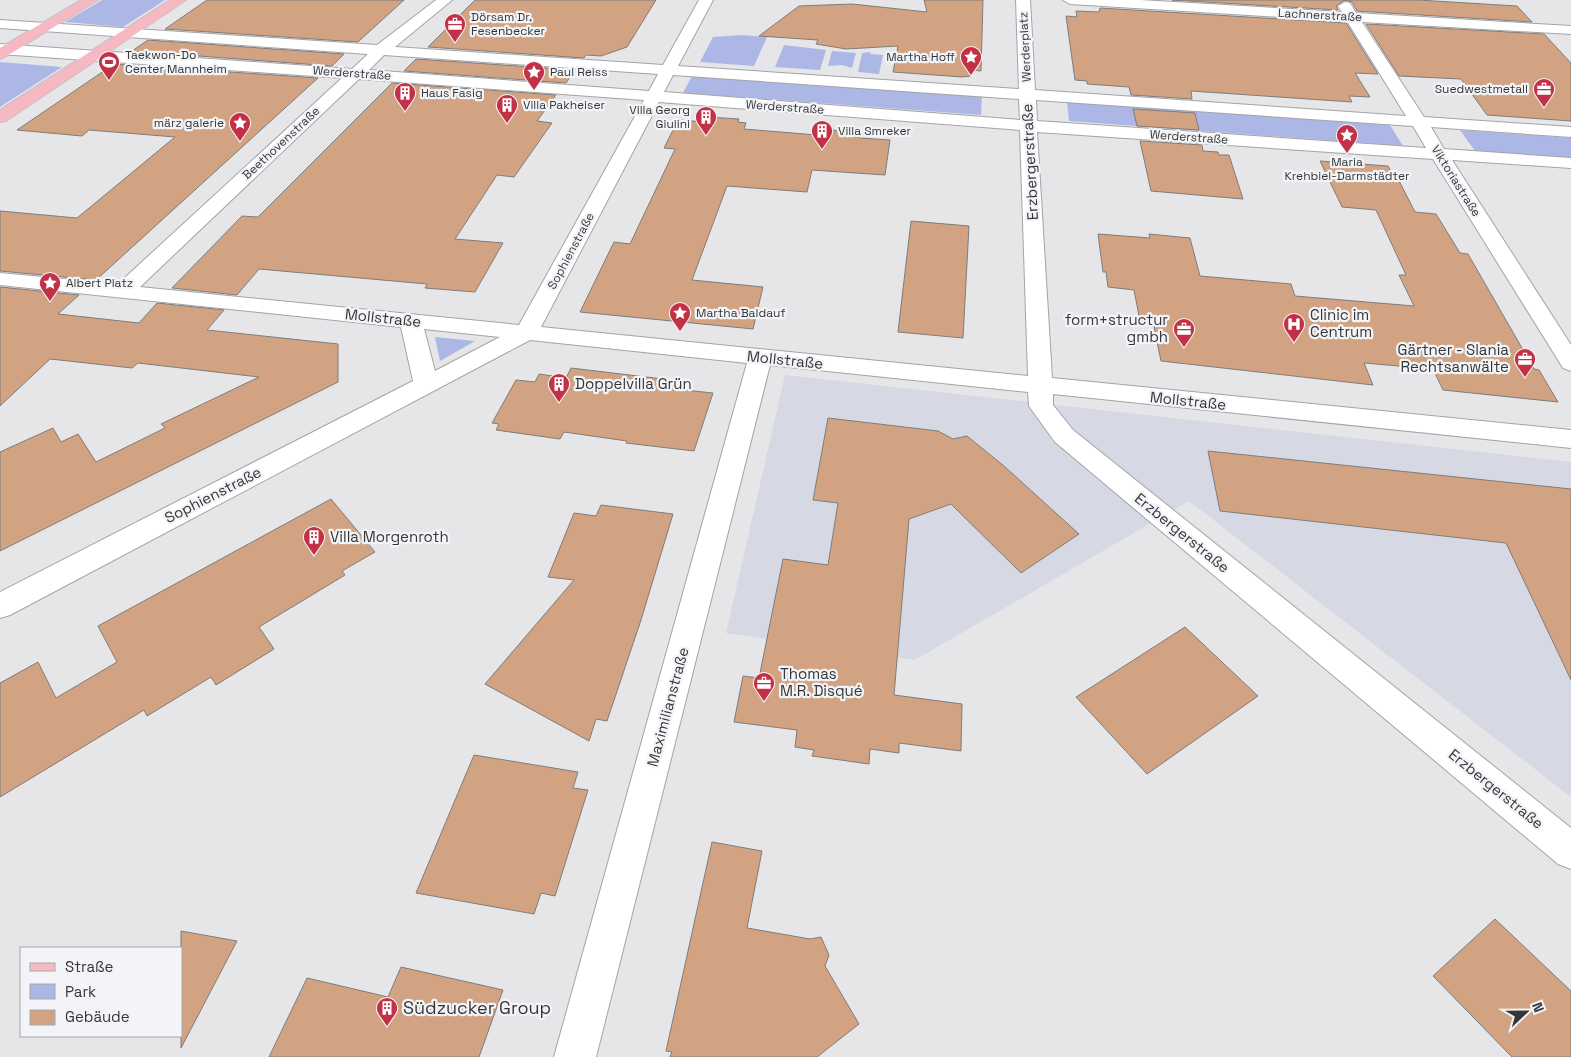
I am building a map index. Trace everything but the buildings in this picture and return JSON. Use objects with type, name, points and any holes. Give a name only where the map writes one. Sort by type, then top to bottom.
[{"type":"main road","points":[[3,51],[91,0]]},
{"type":"main road","points":[[0,117],[179,0]]},
{"type":"street","name":"Beethovenstraße","points":[[122,292],[382,49],[444,0]]},
{"type":"street","points":[[669,69],[706,0]]},
{"type":"street","name":"Werderplatz","points":[[1023,0],[1027,94]]},
{"type":"street","name":"Lachnerstraße","points":[[1070,0],[1571,30]]},
{"type":"street","name":"Viktoriastraße","points":[[1342,0],[1571,363]]},
{"type":"street","name":"Werderstraße","points":[[0,24],[1571,132]]},
{"type":"street","name":"Werderstraße","points":[[3,51],[96,54],[1029,126],[1571,163]]},
{"type":"street","name":"Sophienstraße","points":[[0,606],[526,333],[669,69]]},
{"type":"street","name":"Erzbergerstraße","points":[[1027,94],[1041,406],[1064,436],[1571,851]]},
{"type":"street","name":"Mollstraße","points":[[0,279],[1571,439]]},
{"type":"street","points":[[412,321],[426,384]]},
{"type":"street","name":"Maximilianstraße","points":[[575,1057],[760,357]]},
{"type":"shaded area","points":[[785,375],[1571,462],[1571,797],[1189,501],[915,660],[726,633]]},
{"type":"green space","points":[[102,0],[165,0],[123,27],[65,22]]},
{"type":"green space","points":[[742,35],[767,37],[754,66],[700,62],[713,37]]},
{"type":"green space","points":[[784,45],[826,50],[820,70],[775,67]]},
{"type":"green space","points":[[832,51],[856,53],[852,68],[842,65],[828,66]]},
{"type":"green space","points":[[870,52],[870,54],[883,55],[879,74],[858,72],[862,53]]},
{"type":"green space","points":[[0,62],[62,67],[0,107]]},
{"type":"green space","points":[[692,76],[982,96],[981,115],[683,93]]},
{"type":"green space","points":[[1067,102],[1390,125],[1403,146],[1069,121]]},
{"type":"green space","points":[[1460,130],[1571,138],[1571,158],[1475,151]]},
{"type":"green space","points":[[435,337],[475,341],[440,361]]},
{"type":"place","name":"Dörsam Dr. Fesenbecker","points":[[455,43]]},
{"type":"place","name":"Martha Hoff","points":[[971,76]]},
{"type":"place","name":"Taekwon-Do Center Mannheim","points":[[109,81]]},
{"type":"place","name":"Paul Reiss","points":[[534,91]]},
{"type":"place","name":"Suedwestmetall","points":[[1544,108]]},
{"type":"place","name":"Haus Fasig","points":[[405,112]]},
{"type":"place","name":"Villa Pakheiser","points":[[507,124]]},
{"type":"place","name":"Villa Georg Giulini","points":[[706,136]]},
{"type":"place","name":"märz galerie","points":[[240,142]]},
{"type":"place","name":"Villa Smreker","points":[[822,150]]},
{"type":"place","name":"Maria Krehbiel-Darmstädter","points":[[1347,154]]},
{"type":"place","name":"Albert Platz","points":[[50,302]]},
{"type":"place","name":"Martha Baldauf","points":[[680,332]]},
{"type":"place","name":"Clinic im Centrum","points":[[1294,343]]},
{"type":"place","name":"form+structur gmbh","points":[[1184,348]]},
{"type":"place","name":"Gärtner - Slania Rechtsanwälte","points":[[1525,378]]},
{"type":"place","name":"Doppelvilla Grün","points":[[559,403]]},
{"type":"place","name":"Villa Morgenroth","points":[[314,556]]},
{"type":"place","name":"Thomas M.R. Disqué","points":[[764,702]]},
{"type":"place","name":"Südzucker Group","points":[[387,1027]]}]
